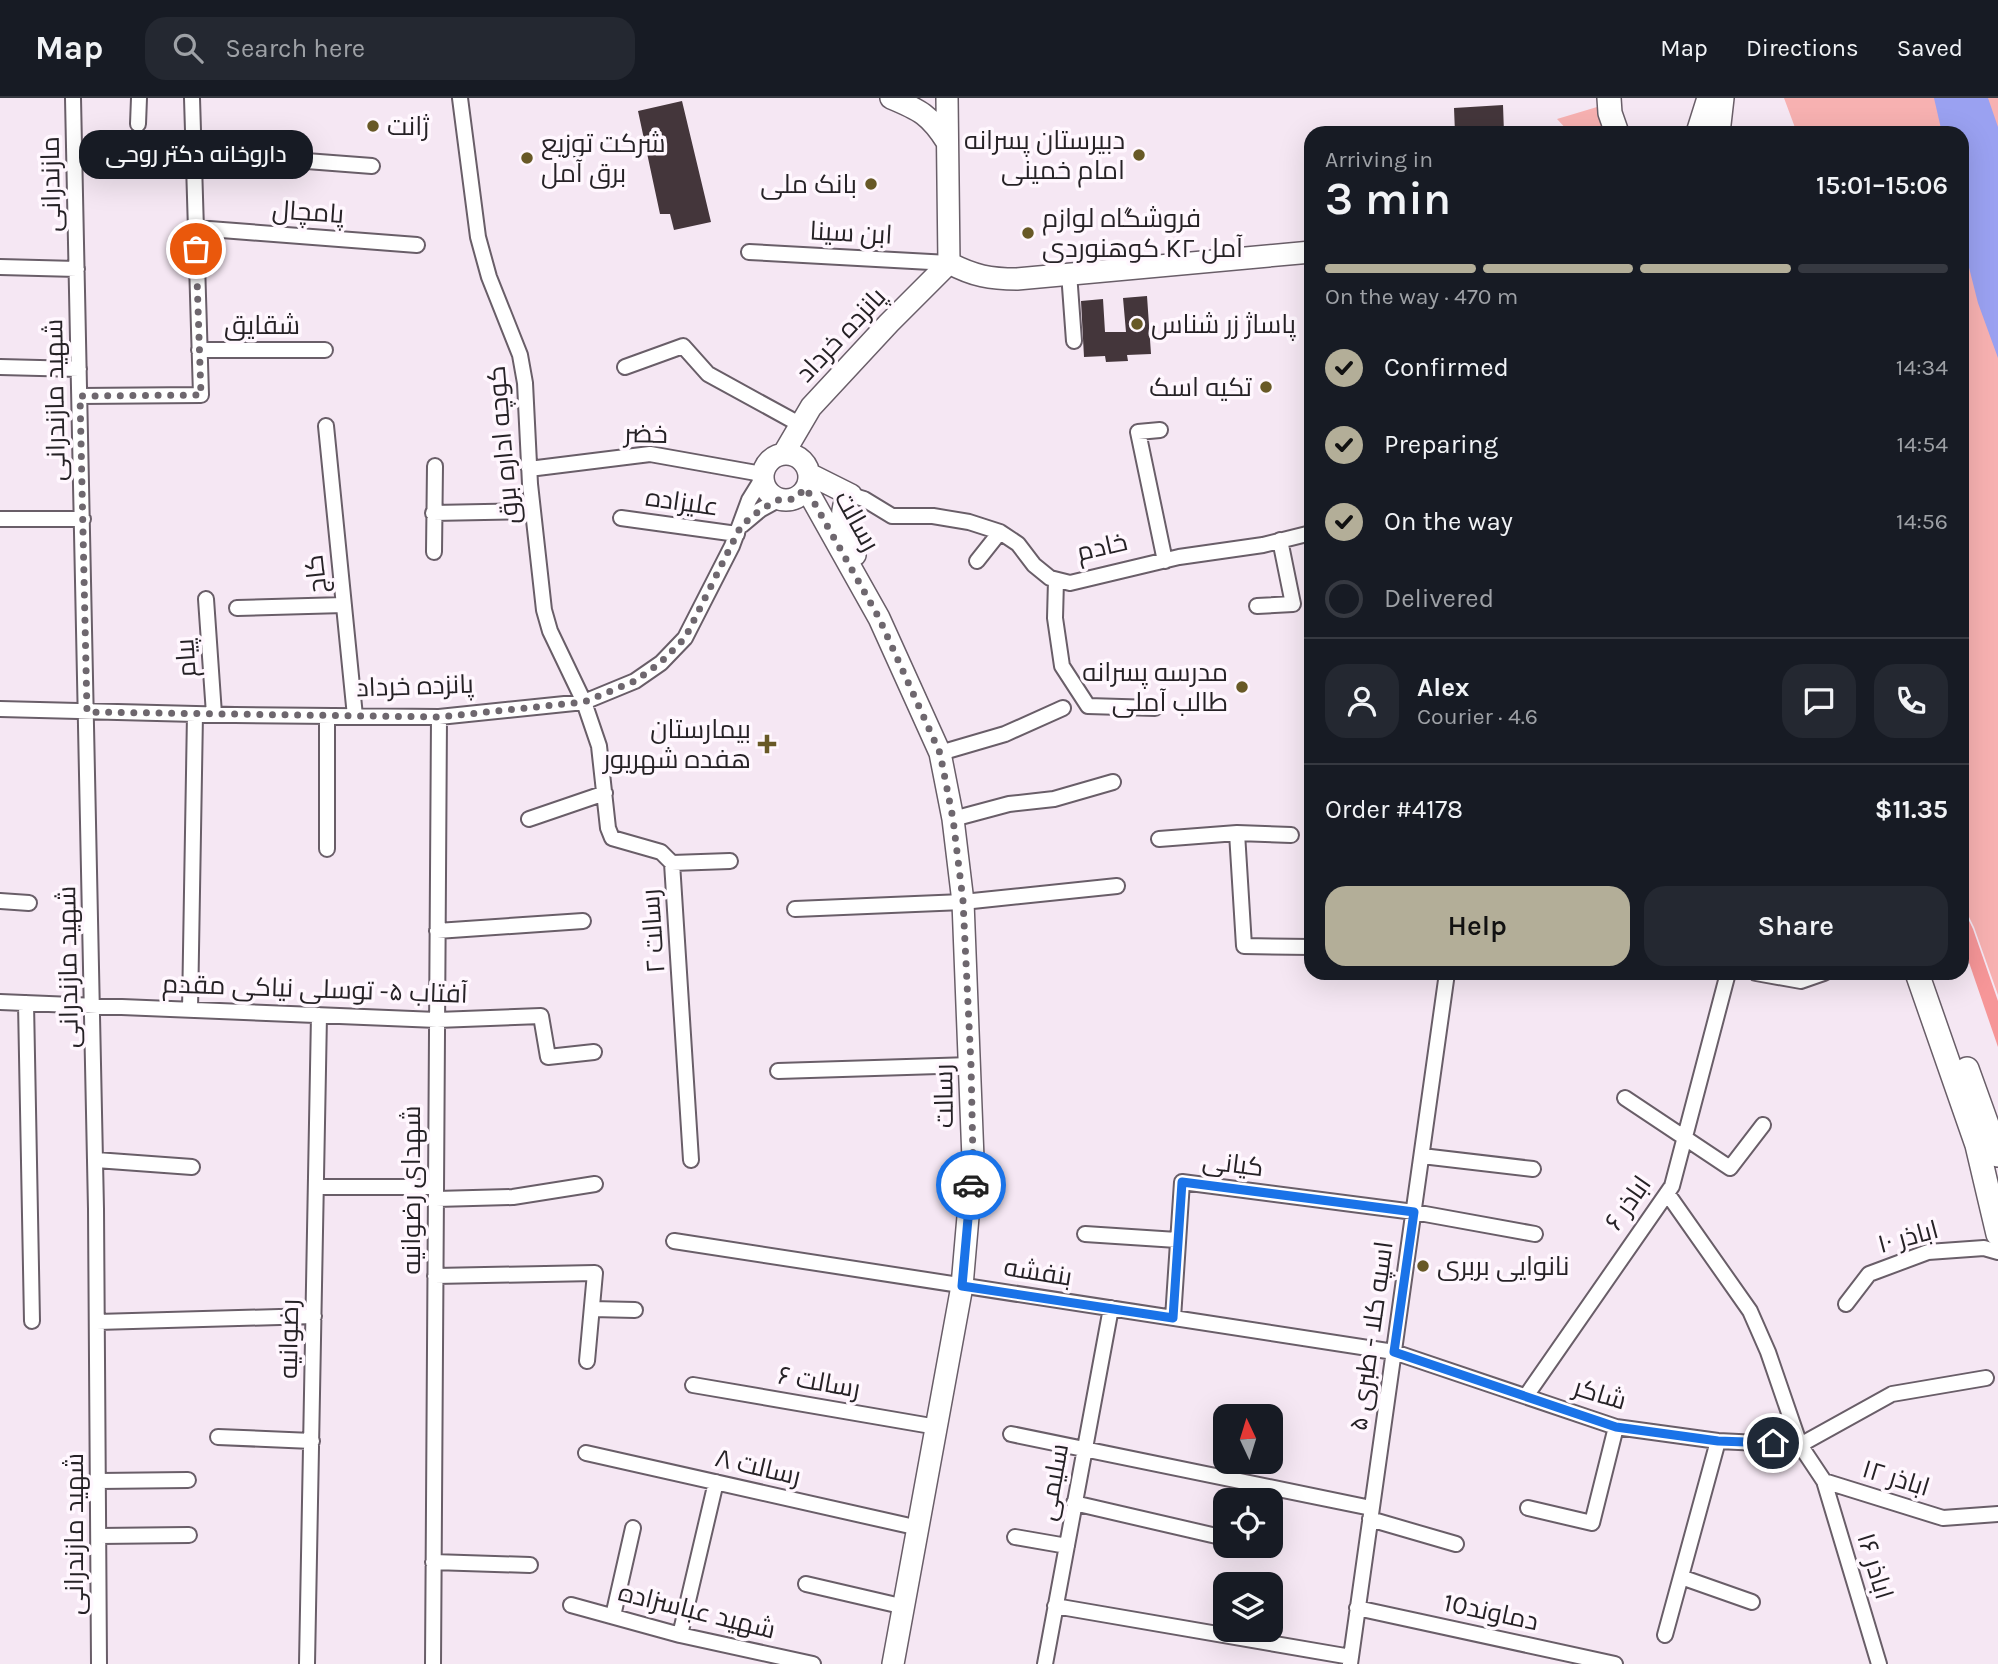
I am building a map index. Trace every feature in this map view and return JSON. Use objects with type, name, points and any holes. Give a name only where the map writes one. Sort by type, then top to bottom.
[{"type":"main road","points":[[891,98],[913,107],[933,121],[947,142]]},
{"type":"main road","points":[[947,98],[949,263],[971,274],[997,279],[1304,253]]},
{"type":"main road","points":[[1609,98],[1615,126]]},
{"type":"main road","points":[[1700,126],[1709,98]]},
{"type":"main road","points":[[1719,126],[1722,98]]},
{"type":"main road","name":"پانزده خرداد","points":[[784,453],[811,407],[949,263]]},
{"type":"main road","points":[[784,453],[796,456],[805,463],[808,481],[794,499],[778,500],[767,492],[762,477],[769,460],[784,453]]},
{"type":"main road","name":"خادم","points":[[808,481],[851,495]]},
{"type":"main road","name":"رسالت","points":[[808,481],[879,618],[940,753],[953,819],[963,901],[973,1159],[962,1286],[893,1664]]},
{"type":"main road","name":"رسالت","points":[[851,495],[844,501],[841,512],[853,550],[873,591],[879,618]]},
{"type":"main road","points":[[1919,980],[1977,1145],[1998,1234]]},
{"type":"main road","points":[[1936,980],[1998,1155]]},
{"type":"street","name":"مازندرانی","points":[[73,98],[77,269]]},
{"type":"street","points":[[138,124],[139,98]]},
{"type":"street","points":[[80,396],[201,395],[192,98]]},
{"type":"street","name":"کوچه اداره برق","points":[[460,98],[478,237],[489,277],[520,355],[525,383],[529,469],[544,610],[550,631],[584,702]]},
{"type":"street","points":[[138,148],[372,166]]},
{"type":"street","name":"پامچال","points":[[195,228],[417,245]]},
{"type":"street","name":"ابن سینا","points":[[749,252],[949,263]]},
{"type":"street","points":[[0,267],[77,269]]},
{"type":"street","name":"شهید مازندرانی","points":[[77,269],[96,1160],[99,1664]]},
{"type":"street","points":[[1069,273],[1074,341]]},
{"type":"street","points":[[625,367],[683,345],[708,374],[801,425]]},
{"type":"street","name":"شقایق","points":[[199,350],[325,350]]},
{"type":"street","points":[[0,366],[79,369]]},
{"type":"street","name":"کاج","points":[[326,426],[355,716]]},
{"type":"street","points":[[1160,430],[1138,432],[1165,561]]},
{"type":"street","name":"خضر","points":[[529,469],[650,454],[762,477]]},
{"type":"street","points":[[434,552],[435,466]]},
{"type":"street","name":"پانزده خرداد","points":[[0,709],[439,717],[584,702],[635,681],[660,663],[685,638],[739,530],[749,500],[762,477]]},
{"type":"street","name":"خادم","points":[[851,495],[864,499],[892,516],[933,516],[969,522],[1000,532],[1018,544],[1034,565],[1050,578],[1070,583],[1165,561],[1304,535]]},
{"type":"street","name":"پانزده خرداد","points":[[739,530],[760,510],[778,500]]},
{"type":"street","points":[[433,513],[533,511]]},
{"type":"street","name":"علیزاده","points":[[621,518],[739,530]]},
{"type":"street","points":[[0,519],[83,519]]},
{"type":"street","points":[[977,561],[1000,532]]},
{"type":"street","points":[[1257,606],[1293,604],[1280,540]]},
{"type":"street","points":[[1056,580],[1055,618],[1062,666],[1088,706],[1155,708]]},
{"type":"street","name":"پیام","points":[[206,599],[214,715]]},
{"type":"street","points":[[237,608],[344,605]]},
{"type":"street","name":"رسالت ۲","points":[[584,702],[600,746],[608,828],[612,838],[661,852],[672,863],[691,1160]]},
{"type":"street","points":[[940,753],[1004,734],[1063,708]]},
{"type":"street","points":[[190,1010],[195,714]]},
{"type":"street","points":[[327,716],[327,849]]},
{"type":"street","name":"شهدای رضوانیه","points":[[433,1664],[439,717]]},
{"type":"street","points":[[953,819],[1009,804],[1054,799],[1113,782]]},
{"type":"street","points":[[529,819],[605,793]]},
{"type":"street","points":[[1237,833],[1244,946],[1304,947]]},
{"type":"street","points":[[1159,839],[1237,833],[1291,835]]},
{"type":"street","points":[[672,863],[730,861]]},
{"type":"street","points":[[795,909],[963,901],[1117,886]]},
{"type":"street","points":[[0,901],[29,903]]},
{"type":"street","points":[[437,931],[583,920]]},
{"type":"street","name":"اسپه کلا - طبری ۵","points":[[1351,1660],[1446,980]]},
{"type":"street","name":"اباذر ۶","points":[[1526,1396],[1672,1186],[1726,980]]},
{"type":"street","name":"آفتاب ۵- توسلی نیاکی مقدم","points":[[0,1002],[437,1020],[541,1016],[548,1057],[594,1052]]},
{"type":"street","points":[[26,1003],[32,1321]]},
{"type":"street","name":"رضوانیه","points":[[307,1664],[319,1015]]},
{"type":"street","points":[[778,1071],[971,1065]]},
{"type":"street","points":[[1625,1098],[1730,1168],[1763,1125]]},
{"type":"street","points":[[1422,1156],[1533,1169]]},
{"type":"street","points":[[96,1160],[192,1167]]},
{"type":"street","name":"کیانی","points":[[1173,1318],[1182,1182],[1414,1212]]},
{"type":"street","points":[[316,1187],[513,1197],[595,1184]]},
{"type":"street","name":"اباذر ۱۲","points":[[1667,1193],[1750,1311],[1768,1352],[1800,1444],[1824,1481],[1943,1518],[1998,1514]]},
{"type":"street","points":[[1414,1212],[1535,1234]]},
{"type":"street","points":[[1085,1234],[1177,1240]]},
{"type":"street","name":"بنفشه","points":[[674,1241],[1394,1352]]},
{"type":"street","name":"اباذر ۱۰","points":[[1846,1304],[1869,1274],[1928,1252],[1984,1248],[1998,1252]]},
{"type":"street","points":[[435,1276],[595,1273],[587,1361]]},
{"type":"street","name":"سلیمی","points":[[1045,1664],[1111,1308]]},
{"type":"street","points":[[592,1309],[635,1310]]},
{"type":"street","points":[[97,1322],[314,1316]]},
{"type":"street","name":"شاکر","points":[[1394,1352],[1616,1427],[1718,1441],[1800,1444]]},
{"type":"street","points":[[1800,1444],[1892,1394],[1986,1378]]},
{"type":"street","name":"رسالت ۶","points":[[693,1385],[937,1427]]},
{"type":"street","points":[[1528,1507],[1592,1523],[1616,1427]]},
{"type":"street","points":[[1011,1434],[1371,1513],[1456,1544]]},
{"type":"street","points":[[218,1437],[312,1441]]},
{"type":"street","points":[[1665,1635],[1718,1441]]},
{"type":"street","name":"رسالت ۸","points":[[586,1453],[919,1528]]},
{"type":"street","points":[[99,1481],[188,1480]]},
{"type":"street","name":"اباذر ۱۶","points":[[1824,1481],[1879,1664]]},
{"type":"street","points":[[680,1635],[716,1482]]},
{"type":"street","points":[[1074,1503],[1213,1535]]},
{"type":"street","points":[[613,1616],[633,1528]]},
{"type":"street","points":[[99,1536],[189,1535]]},
{"type":"street","points":[[1015,1537],[1066,1546]]},
{"type":"street","points":[[433,1562],[530,1565]]},
{"type":"street","points":[[1681,1577],[1752,1602]]},
{"type":"street","points":[[806,1584],[905,1607]]},
{"type":"street","name":"شهید عباسزاده","points":[[571,1605],[680,1635],[813,1664]]},
{"type":"street","points":[[1055,1606],[1351,1660]]},
{"type":"street","name":"دماوند10","points":[[1357,1608],[1615,1664]]},
{"type":"shaded area","points":[[1784,98],[1998,98],[1998,995],[1969,917],[1969,126],[1794,126]]},
{"type":"shaded area","points":[[1597,107],[1606,126],[1564,126],[1557,119]]},
{"type":"shaded area","points":[[1969,921],[1998,1001],[1998,1047],[1969,962]]},
{"type":"water","points":[[1934,98],[1988,98],[1998,127],[1998,358],[1978,303],[1969,268],[1969,126],[1940,126]]},
{"type":"building","points":[[682,101],[711,222],[674,230],[670,214],[660,214],[638,111]]},
{"type":"building","points":[[1503,105],[1504,126],[1455,126],[1454,108]]},
{"type":"building","name":"پاساژ زر شناس","points":[[1147,296],[1151,354],[1127,355],[1128,361],[1106,362],[1105,356],[1084,357],[1081,301],[1103,299],[1105,332],[1126,332],[1123,298]]},
{"type":"way so far","points":[[196,249],[201,395],[80,396],[87,712],[439,717],[584,702],[635,681],[660,663],[685,638],[741,526],[760,510],[778,500],[794,499],[806,488],[879,618],[940,753],[953,819],[963,901],[971,1065],[971,1185]]},
{"type":"place","name":"ژانت","points":[[373,126]]},
{"type":"place","name":"دبیرستان پسرانه امام خمینی","points":[[1139,155]]},
{"type":"place","name":"شرکت توزیع برق آمل","points":[[527,158]]},
{"type":"place","name":"بانک ملی","points":[[871,184]]},
{"type":"place","name":"فروشگاه لوازم کوهنوردی K۲ آمل","points":[[1028,233]]},
{"type":"place","name":"داروخانه دکتر روحی","points":[[196,249]]},
{"type":"place","name":"پاساژ زر شناس","points":[[1137,324]]},
{"type":"place","name":"تکیه اسک","points":[[1266,387]]},
{"type":"place","name":"مدرسه پسرانه طالب آملی","points":[[1242,687]]},
{"type":"place","name":"بیمارستان هفده شهریور","points":[[767,744]]},
{"type":"place","name":"نانوایی بربری","points":[[1423,1266]]},
{"type":"route","points":[[971,1185],[962,1286],[1173,1318],[1182,1182],[1414,1212],[1394,1352],[1616,1427],[1718,1441],[1773,1443]]}]
